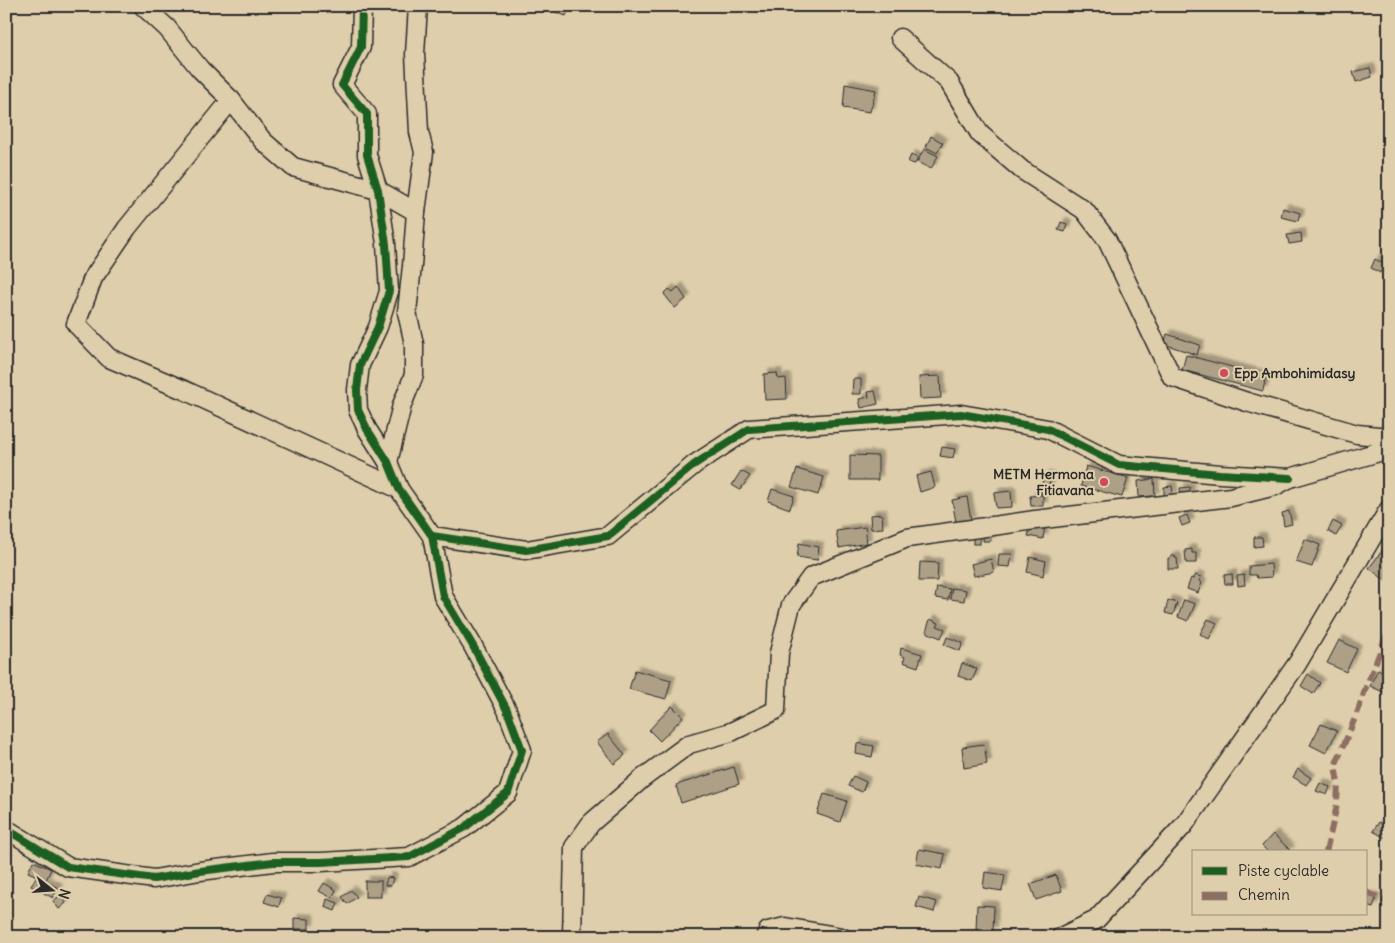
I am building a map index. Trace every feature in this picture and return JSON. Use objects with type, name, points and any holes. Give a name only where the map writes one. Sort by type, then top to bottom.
[{"type":"street","points":[[143,6],[167,28],[200,69],[231,100],[262,141],[293,167],[378,190],[416,212]]},
{"type":"street","points":[[6,829],[68,867],[154,879],[273,862],[321,862],[409,857],[464,828],[508,793],[522,750],[507,710],[474,646],[443,596],[432,536],[399,489],[388,462],[367,429],[358,410],[357,390],[360,364],[378,327],[389,291],[386,244],[378,190],[366,155],[367,114],[342,85],[361,47],[362,6]]},
{"type":"street","points":[[388,462],[402,405],[414,375],[414,344],[406,312],[424,152],[419,132],[415,54],[418,6]]},
{"type":"street","points":[[900,38],[949,82],[980,134],[1022,170],[1084,210],[1107,240],[1172,377],[1247,402],[1357,434],[1389,437]]},
{"type":"street","points":[[231,100],[122,235],[93,278],[76,324],[109,358],[184,390],[399,489]]},
{"type":"street","points":[[432,536],[526,550],[608,536],[695,464],[749,429],[961,414],[1048,429],[1119,465],[1290,478]]},
{"type":"street","points":[[572,937],[574,847],[591,823],[643,778],[689,744],[731,732],[776,710],[779,653],[791,605],[810,577],[907,538],[1036,520],[1231,497],[1275,486],[1290,478],[1389,449]]},
{"type":"street","points":[[1061,937],[1096,920],[1184,825],[1296,664],[1389,509]]},
{"type":"street","points":[[765,937],[768,932],[785,927],[842,937]]},
{"type":"building","points":[[555,6],[570,7],[566,16],[553,11]]},
{"type":"building","points":[[1370,68],[1372,77],[1356,82],[1353,72]]},
{"type":"building","points":[[845,84],[876,90],[870,112],[843,108]]},
{"type":"building","points":[[931,136],[943,143],[937,153],[926,147]]},
{"type":"building","points":[[924,149],[938,156],[931,169],[917,162]]},
{"type":"building","points":[[911,155],[918,158],[915,164],[908,162]]},
{"type":"building","points":[[1283,208],[1300,213],[1298,221],[1281,217]]},
{"type":"building","points":[[1061,222],[1067,224],[1065,232],[1058,230]]},
{"type":"building","points":[[1301,233],[1302,242],[1289,244],[1287,235]]},
{"type":"building","points":[[1375,259],[1384,264],[1380,273],[1371,268]]},
{"type":"building","points":[[678,287],[686,299],[675,308],[664,294],[669,289],[673,292]]},
{"type":"building","name":"Epp Ambohimidasy","points":[[1167,334],[1200,345],[1197,355],[1164,344]]},
{"type":"building","name":"Epp Ambohimidasy","points":[[1186,355],[1266,376],[1263,391],[1182,370]]},
{"type":"building","points":[[777,373],[778,379],[786,378],[787,399],[765,400],[764,374]]},
{"type":"building","points":[[940,376],[941,398],[920,399],[919,377]]},
{"type":"building","points":[[853,379],[861,379],[861,394],[852,394]]},
{"type":"building","points":[[875,391],[878,404],[861,408],[859,399],[869,397],[868,392]]},
{"type":"building","points":[[942,447],[955,449],[953,458],[940,456]]},
{"type":"building","points":[[850,455],[878,456],[878,480],[850,480]]},
{"type":"building","name":"METM Hermona Fitiavana","points":[[1086,466],[1128,478],[1122,497],[1081,486]]},
{"type":"building","points":[[797,469],[824,477],[818,495],[791,487]]},
{"type":"building","points":[[741,471],[750,476],[740,490],[732,485]]},
{"type":"building","points":[[931,472],[935,487],[920,492],[916,476]]},
{"type":"building","points":[[1043,476],[1050,477],[1048,495],[1041,494]]},
{"type":"building","points":[[1154,479],[1155,496],[1139,497],[1138,481]]},
{"type":"building","points":[[1172,486],[1173,496],[1164,496],[1164,487]]},
{"type":"building","points":[[1190,487],[1190,496],[1181,497],[1180,488]]},
{"type":"building","points":[[772,489],[794,496],[790,509],[768,501]]},
{"type":"building","points":[[1011,491],[1012,507],[996,508],[994,493]]},
{"type":"building","points":[[1043,495],[1043,506],[1031,506],[1030,496]]},
{"type":"building","points":[[967,497],[971,520],[956,522],[952,500]]},
{"type":"building","points":[[1289,511],[1292,524],[1284,526],[1282,513]]},
{"type":"building","points":[[882,514],[883,528],[871,529],[870,515]]},
{"type":"building","points":[[1187,515],[1190,523],[1182,526],[1179,518]]},
{"type":"building","points":[[1333,521],[1342,526],[1336,536],[1328,531]]},
{"type":"building","points":[[1038,524],[1045,525],[1043,539],[1028,536],[1030,528],[1037,529]]},
{"type":"building","points":[[865,527],[867,543],[839,548],[836,531]]},
{"type":"building","points":[[984,534],[991,534],[991,541],[983,541]]},
{"type":"building","points":[[973,537],[980,537],[980,544],[973,544]]},
{"type":"building","points":[[1254,537],[1262,537],[1263,546],[1254,547]]},
{"type":"building","points":[[1305,539],[1320,545],[1312,567],[1296,562]]},
{"type":"building","points":[[799,543],[819,547],[817,560],[797,557]]},
{"type":"building","points":[[1385,547],[1389,550],[1389,576],[1386,581],[1369,568]]},
{"type":"building","points":[[1192,549],[1192,553],[1196,553],[1196,563],[1186,563],[1185,550]]},
{"type":"building","points":[[999,554],[1012,554],[1010,567],[998,566]]},
{"type":"building","points":[[1171,556],[1177,558],[1178,569],[1168,569],[1168,558],[1171,558]]},
{"type":"building","points":[[1030,557],[1046,561],[1043,576],[1027,572]]},
{"type":"building","points":[[991,559],[994,572],[974,576],[971,564]]},
{"type":"building","points":[[920,562],[938,563],[937,581],[919,581]]},
{"type":"building","points":[[1271,564],[1272,577],[1257,578],[1256,575],[1249,575],[1249,566]]},
{"type":"building","points":[[1232,574],[1233,584],[1225,584],[1224,575]]},
{"type":"building","points":[[1195,575],[1201,577],[1199,581],[1202,583],[1198,593],[1187,589],[1191,578],[1194,579]]},
{"type":"building","points":[[1244,575],[1245,585],[1238,586],[1237,576]]},
{"type":"building","points":[[937,587],[950,589],[948,600],[935,598]]},
{"type":"building","points":[[952,588],[966,590],[964,601],[950,599]]},
{"type":"building","points":[[1168,600],[1177,603],[1173,615],[1165,613]]},
{"type":"building","points":[[1184,600],[1195,604],[1188,621],[1178,617]]},
{"type":"building","points":[[930,619],[939,623],[937,626],[945,629],[941,638],[926,632]]},
{"type":"building","points":[[1208,619],[1217,623],[1209,639],[1200,634]]},
{"type":"building","points":[[947,637],[963,643],[960,651],[944,645]]},
{"type":"building","points":[[1339,640],[1357,649],[1346,672],[1327,663]]},
{"type":"building","points":[[901,648],[922,654],[918,667],[903,662],[905,657],[900,655]]},
{"type":"building","points":[[962,663],[977,669],[972,681],[958,676]]},
{"type":"building","points":[[1378,669],[1389,675],[1389,686],[1385,693],[1370,686]]},
{"type":"building","points":[[635,670],[671,680],[666,699],[629,689]]},
{"type":"building","points":[[1308,674],[1320,683],[1313,694],[1301,686]]},
{"type":"building","points":[[672,706],[683,717],[660,741],[649,730]]},
{"type":"building","points":[[1321,724],[1337,731],[1326,753],[1310,745]]},
{"type":"building","points":[[608,734],[625,755],[614,764],[597,742]]},
{"type":"building","points":[[857,743],[874,746],[872,757],[856,754]]},
{"type":"building","points":[[984,744],[987,764],[964,768],[962,747]]},
{"type":"building","points":[[734,767],[739,784],[681,803],[676,785]]},
{"type":"building","points":[[1298,769],[1311,778],[1306,785],[1293,777]]},
{"type":"building","points":[[853,776],[866,782],[862,792],[848,786]]},
{"type":"building","points":[[1320,783],[1330,787],[1327,795],[1316,791]]},
{"type":"building","points":[[824,794],[847,801],[840,822],[817,814]]},
{"type":"building","points":[[1379,822],[1389,827],[1389,840],[1373,831]]},
{"type":"building","points":[[1273,834],[1290,850],[1266,850],[1262,846]]},
{"type":"building","points":[[919,849],[945,854],[942,869],[916,864]]},
{"type":"building","points":[[33,861],[51,869],[46,880],[28,872]]},
{"type":"building","points":[[985,872],[1005,875],[1002,891],[983,888]]},
{"type":"building","points":[[1056,875],[1062,891],[1036,900],[1030,884]]},
{"type":"building","points":[[36,877],[58,888],[53,898],[31,886]]},
{"type":"building","points":[[387,877],[393,878],[391,886],[385,885]]},
{"type":"building","points":[[365,881],[381,881],[381,897],[365,897]]},
{"type":"building","points":[[324,883],[336,890],[332,898],[319,891]]},
{"type":"building","points":[[351,890],[357,897],[347,904],[342,897]]},
{"type":"building","points":[[267,894],[281,898],[279,907],[264,902]]},
{"type":"building","points":[[61,895],[66,903],[59,909],[53,901]]},
{"type":"building","points":[[1368,896],[1376,898],[1373,908],[1368,907]]},
{"type":"building","points":[[919,897],[937,902],[934,912],[916,907]]},
{"type":"building","points":[[327,899],[338,903],[335,911],[325,907]]},
{"type":"building","points":[[977,905],[994,906],[993,931],[976,930]]},
{"type":"building","points":[[294,918],[309,919],[309,929],[294,929]]},
{"type":"marked path","points":[[1326,850],[1337,805],[1338,783],[1335,766],[1389,629]]},
{"type":"marked path","points":[[1368,893],[1389,902]]},
{"type":"cycle path","points":[[362,6],[361,47],[342,85],[367,114],[367,155],[378,190],[386,244],[389,291],[378,327],[360,365],[357,390],[358,410],[367,429],[388,462],[399,489],[432,536],[526,550],[608,536],[695,464],[749,429],[961,414],[1048,429],[1119,465],[1290,478]]},
{"type":"cycle path","points":[[6,829],[68,867],[154,879],[273,862],[321,862],[409,857],[464,828],[508,793],[522,750],[507,710],[473,646],[443,596],[432,536]]},
{"type":"place","name":"Epp Ambohimidasy","points":[[1224,373]]},
{"type":"place","name":"METM Hermona Fitiavana","points":[[1104,482]]}]
